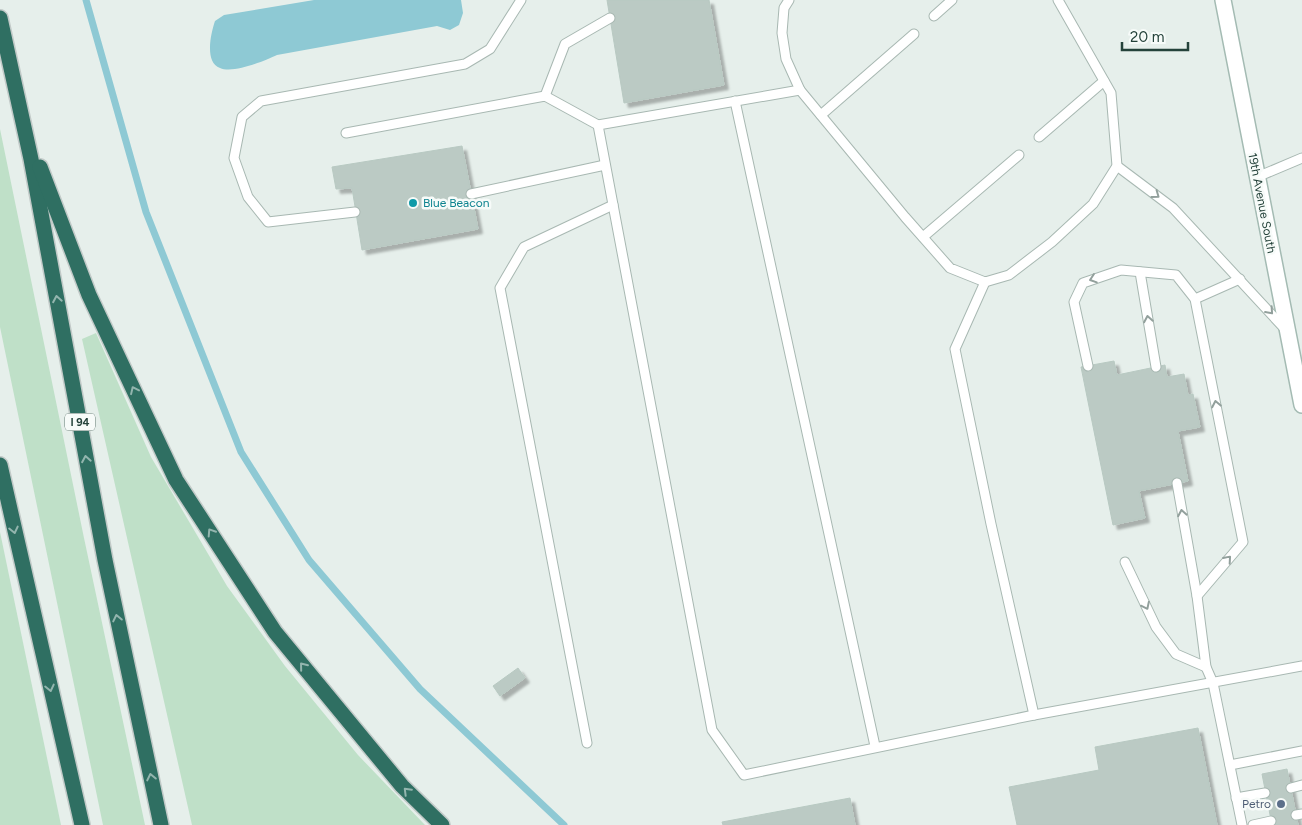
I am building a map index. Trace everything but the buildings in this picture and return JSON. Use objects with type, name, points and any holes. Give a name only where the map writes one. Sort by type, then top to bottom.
[{"type":"highway","name":"I 94","points":[[0,18],[24,126],[105,560],[161,825]]},
{"type":"highway","points":[[24,126],[89,295],[176,480],[275,632],[402,786],[442,825]]},
{"type":"highway","points":[[0,465],[82,825]]},
{"type":"street","name":"19th Avenue South","points":[[1223,0],[1302,405]]},
{"type":"lane","points":[[356,212],[268,222],[248,197],[234,158],[242,117],[261,101],[464,64],[490,49],[521,0]]},
{"type":"lane","points":[[790,0],[784,8],[782,33],[786,59],[800,90],[950,268],[985,282],[1009,275],[1052,242],[1093,204],[1117,166],[1112,93],[1058,0]]},
{"type":"lane","points":[[934,16],[952,0]]},
{"type":"lane","points":[[545,96],[565,44],[610,18]]},
{"type":"lane","points":[[821,115],[914,34]]},
{"type":"lane","points":[[1039,137],[1104,81]]},
{"type":"lane","points":[[346,133],[545,96],[598,125],[800,90]]},
{"type":"lane","points":[[735,101],[875,746]]},
{"type":"lane","points":[[598,125],[712,730],[744,775],[1034,714],[1302,666]]},
{"type":"lane","points":[[923,238],[1019,155]]},
{"type":"lane","points":[[1257,177],[1302,158]]},
{"type":"lane","points":[[471,194],[605,164]]},
{"type":"lane","points":[[1117,166],[1173,208],[1288,332]]},
{"type":"lane","points":[[587,743],[500,288],[524,247],[614,205]]},
{"type":"lane","points":[[1088,366],[1074,302],[1083,283],[1121,270],[1176,275],[1195,299],[1242,542],[1196,596]]},
{"type":"lane","points":[[1140,272],[1156,367]]},
{"type":"lane","points":[[1195,299],[1240,279]]},
{"type":"lane","points":[[985,282],[955,349],[991,524],[1034,714]]},
{"type":"lane","points":[[1177,483],[1206,666],[1213,683],[1242,825]]},
{"type":"lane","points":[[1125,562],[1156,627],[1176,654],[1206,666]]},
{"type":"lane","points":[[1230,765],[1302,750]]},
{"type":"lane","points":[[1291,788],[1302,785]]},
{"type":"lane","points":[[1236,798],[1265,793]]},
{"type":"lane","points":[[1253,825],[1271,821]]},
{"type":"green space","points":[[0,129],[145,825],[103,825],[0,327]]},
{"type":"green space","points":[[96,333],[151,457],[227,586],[285,666],[358,755],[425,825],[192,825],[82,339]]},
{"type":"green space","points":[[0,532],[61,825],[0,825]]},
{"type":"water","points":[[314,0],[461,0],[463,13],[459,25],[450,30],[437,26],[277,55],[240,68],[226,69],[215,65],[210,54],[213,26],[215,21],[224,15]]},
{"type":"waterway","points":[[86,0],[146,212],[241,452],[309,560],[420,689],[564,825]]},
{"type":"place","name":"Blue Beacon","points":[[413,203]]},
{"type":"place","name":"Petro","points":[[1281,804]]}]
